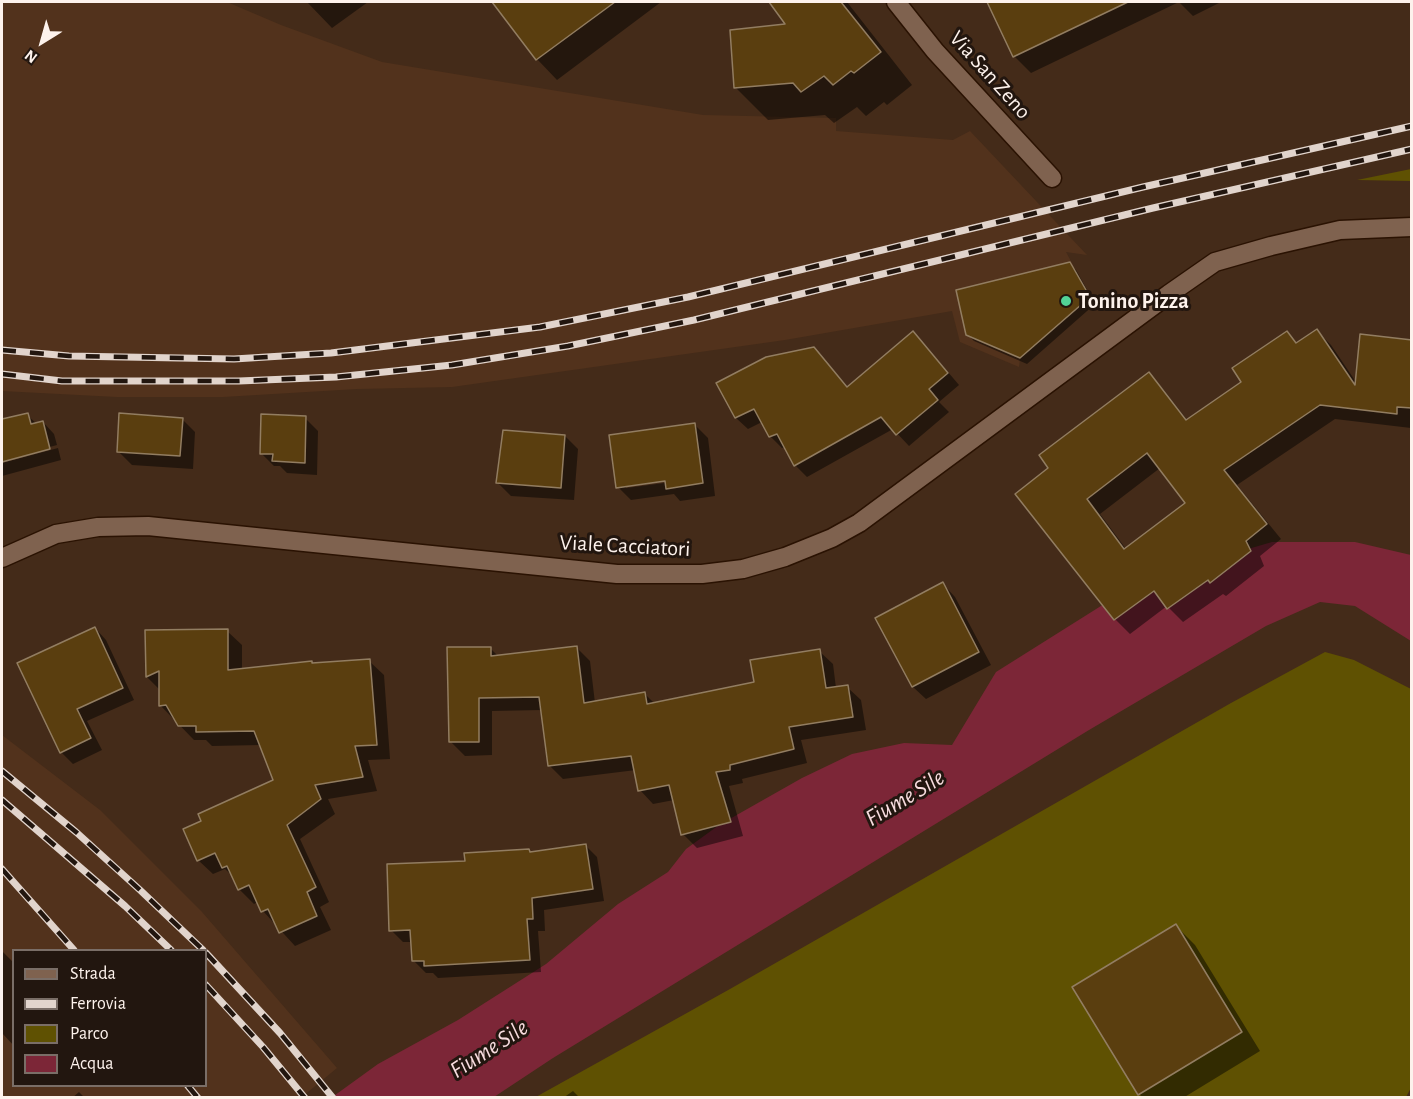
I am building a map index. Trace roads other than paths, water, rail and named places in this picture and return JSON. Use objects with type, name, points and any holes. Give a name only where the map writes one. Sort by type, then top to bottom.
[{"type":"street","name":"Via San Zeno","points":[[896,2],[935,51],[1052,178]]},
{"type":"street","name":"Viale Cacciatori","points":[[2,558],[57,534],[98,527],[148,526],[617,574],[702,574],[743,569],[785,557],[832,538],[859,523],[1215,262],[1340,230],[1412,227]]},
{"type":"water","name":"Fiume Sile","points":[[1272,542],[1355,542],[1411,555],[1411,641],[1355,606],[1320,602],[1266,626],[1089,730],[553,1058],[494,1097],[331,1098],[378,1064],[458,1020],[546,964],[618,904],[668,872],[686,849],[719,825],[802,778],[852,754],[904,743],[952,745],[996,672],[1120,594],[1217,558]]},
{"type":"railway","points":[[2,350],[69,356],[234,359],[331,353],[540,327],[688,297],[1143,187],[1412,126]]},
{"type":"railway","points":[[2,374],[62,381],[239,381],[336,377],[452,365],[568,346],[694,320],[1153,208],[1412,149]]},
{"type":"railway","points":[[2,771],[76,832],[202,949]]},
{"type":"railway","points":[[2,800],[125,906],[170,949]]},
{"type":"railway","points":[[2,869],[73,949]]},
{"type":"railway","points":[[207,954],[280,1033],[333,1098]]},
{"type":"railway","points":[[207,986],[263,1047],[305,1098]]},
{"type":"railway","points":[[189,1087],[198,1098]]},
{"type":"place","name":"Tonino Pizza","points":[[1066,301]]}]
